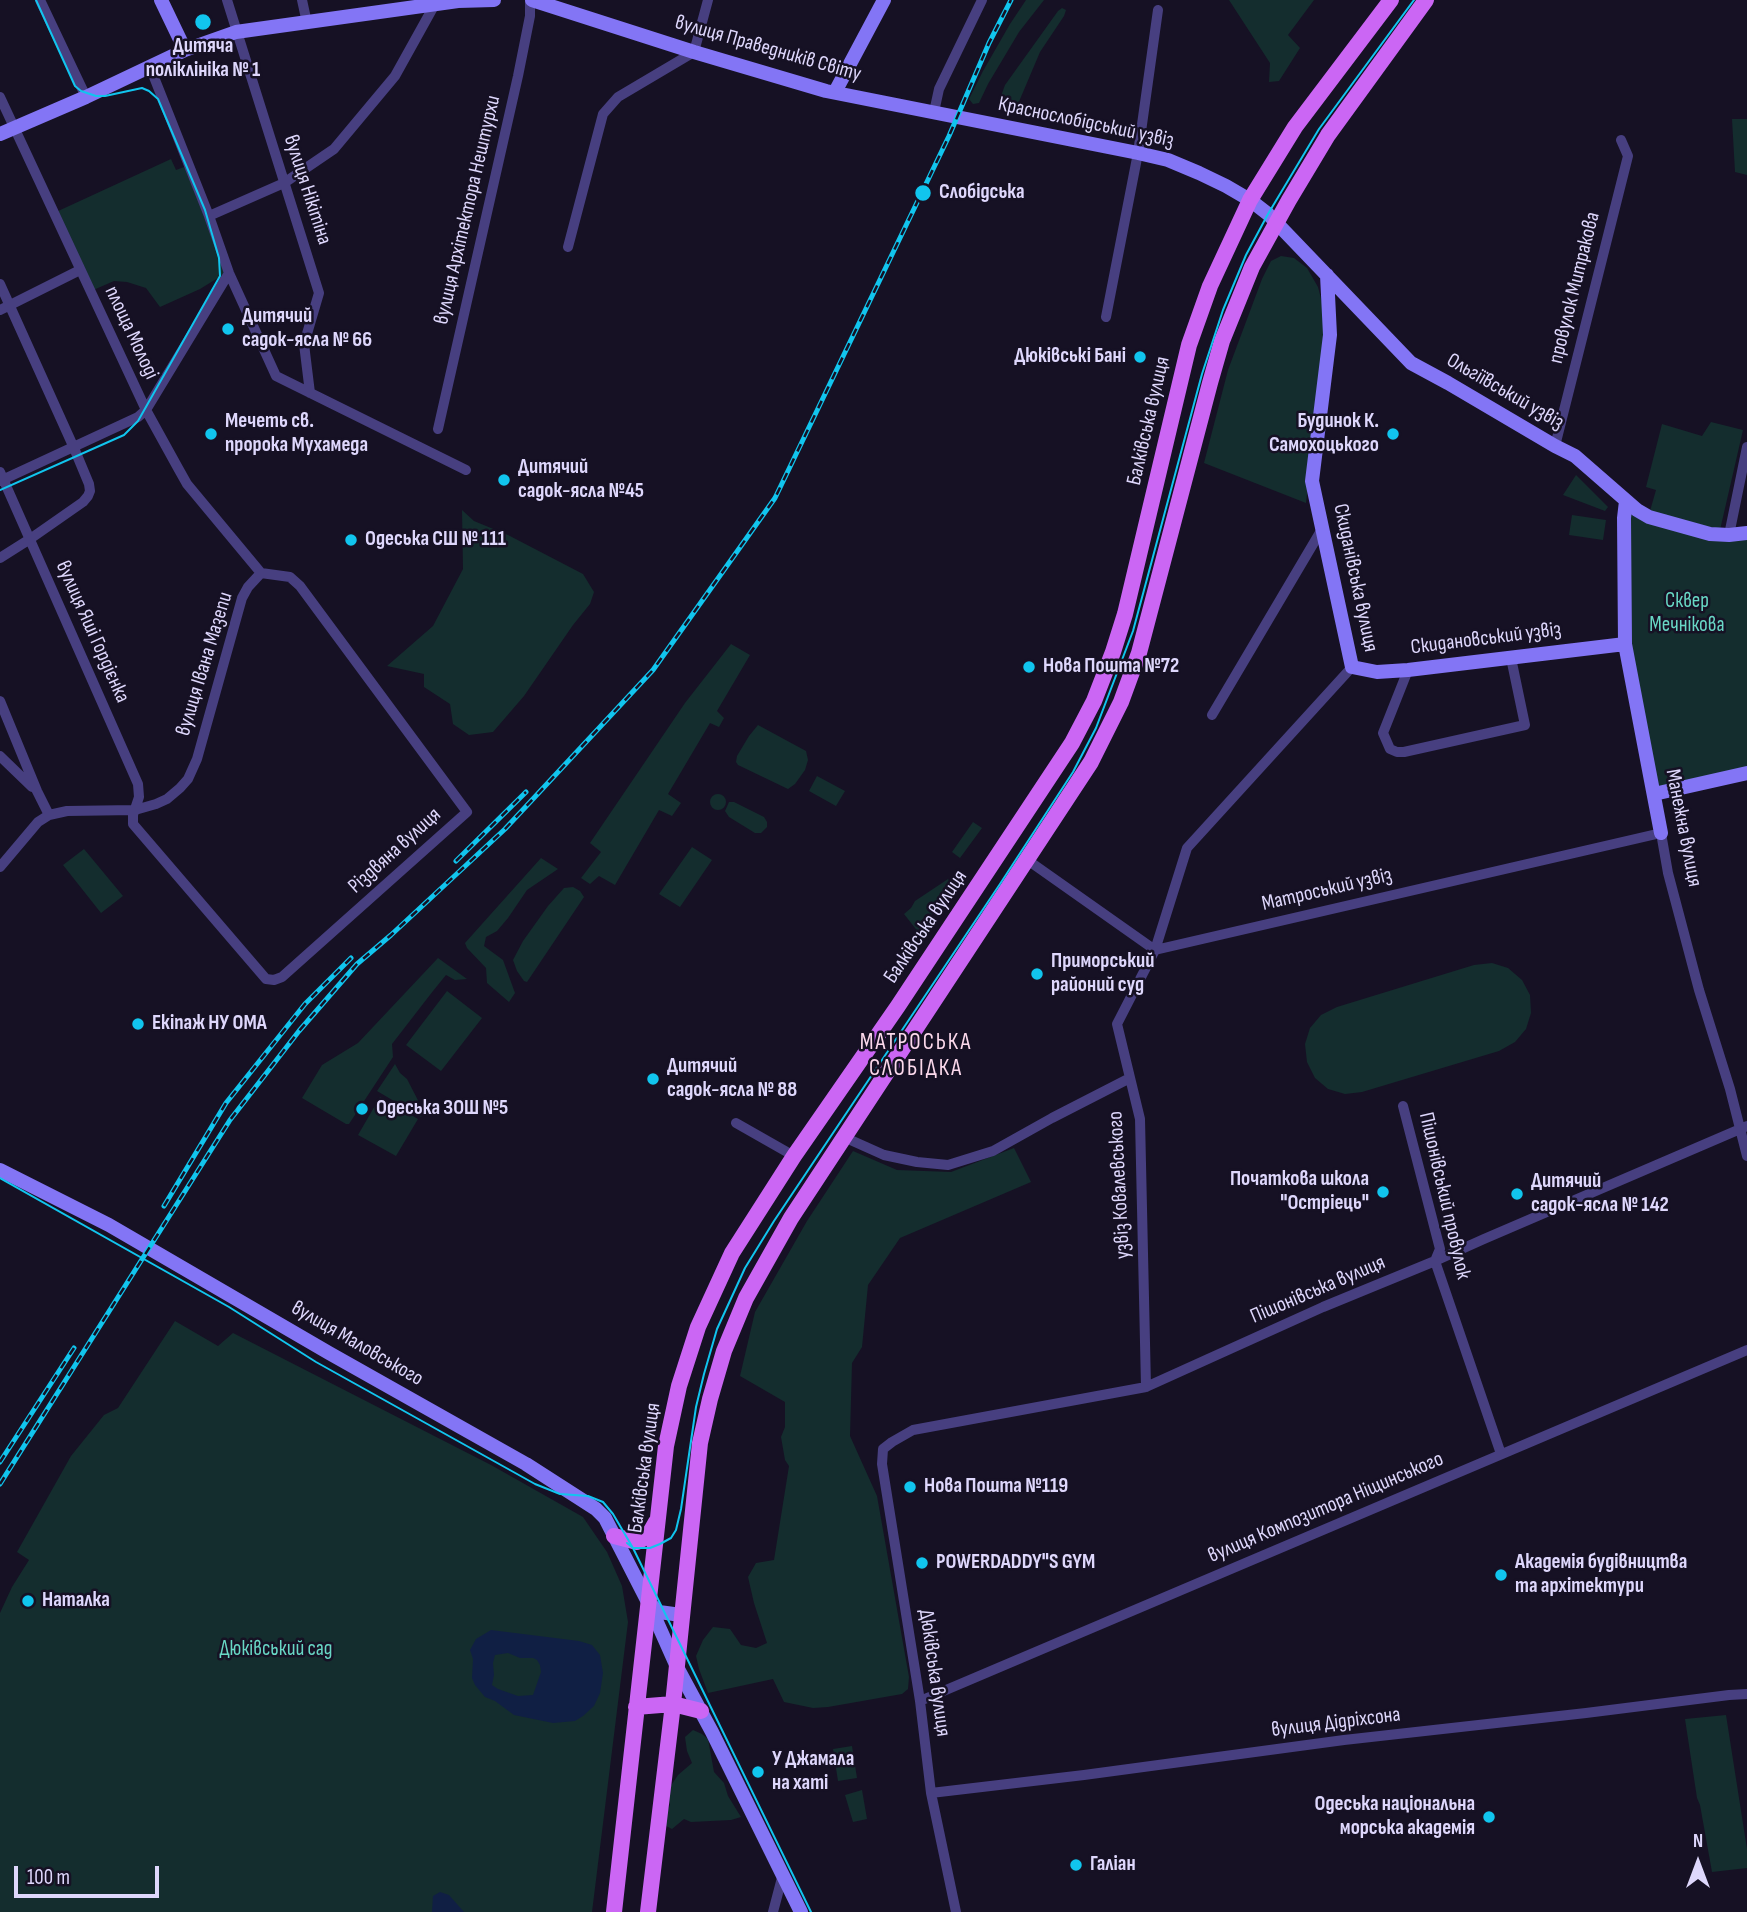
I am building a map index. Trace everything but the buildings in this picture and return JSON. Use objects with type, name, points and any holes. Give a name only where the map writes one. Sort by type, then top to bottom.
[{"type":"main road","name":"Балківська вулиця","points":[[614,1912],[666,1446],[698,1327],[732,1253],[793,1156],[898,1006],[1029,810],[1072,743],[1094,701],[1125,614],[1189,345],[1210,286],[1250,200],[1295,127],[1391,0]]},
{"type":"main road","points":[[648,1912],[700,1443],[724,1351],[746,1298],[791,1218],[1091,762],[1121,702],[1139,653],[1222,341],[1252,267],[1328,135],[1426,0]]},
{"type":"main road","points":[[614,1536],[637,1542],[648,1536],[659,1517]]},
{"type":"main road","points":[[636,1707],[673,1704],[701,1711]]},
{"type":"street","points":[[40,0],[86,97]]},
{"type":"street","points":[[161,0],[185,50]]},
{"type":"street","name":"вулиця Нікітіна","points":[[227,0],[319,293],[304,344],[310,393]]},
{"type":"street","points":[[302,0],[307,23]]},
{"type":"street","points":[[0,134],[185,50],[236,32],[307,23],[383,6],[494,0]]},
{"type":"street","name":"вулиця Праведників Світу","points":[[531,0],[694,52],[835,92],[954,116]]},
{"type":"street","name":"вулиця Архітектора Нештурхи","points":[[438,429],[518,76],[531,0]]},
{"type":"street","points":[[568,247],[603,114],[618,97],[694,52],[708,0]]},
{"type":"street","points":[[835,92],[884,0]]},
{"type":"street","points":[[934,112],[939,89],[982,0]]},
{"type":"street","points":[[209,216],[284,183],[334,149],[395,76],[435,4]]},
{"type":"street","points":[[1106,317],[1139,153],[1158,10]]},
{"type":"street","points":[[150,67],[229,273],[276,376],[466,470]]},
{"type":"street","points":[[0,97],[14,128]]},
{"type":"street","name":"Краснослобідський узвіз","points":[[954,116],[1168,160],[1250,200],[1276,223]]},
{"type":"street","name":"площа Молоді","points":[[14,128],[146,410]]},
{"type":"street","name":"провулок Митракова","points":[[1555,446],[1628,156],[1621,141]]},
{"type":"street","name":"Ольгіївський узвіз","points":[[1276,223],[1411,363],[1576,456],[1642,514],[1710,534],[1747,533]]},
{"type":"street","points":[[0,310],[80,270]]},
{"type":"street","name":"площа Молоді","points":[[146,410],[229,273]]},
{"type":"street","name":"Скиданівська вулиця","points":[[1156,950],[1187,848],[1352,667],[1312,481],[1330,335],[1327,275]]},
{"type":"street","points":[[0,284],[89,484],[88,496],[83,502],[0,558]]},
{"type":"street","points":[[1,478],[74,448],[138,417],[146,410],[187,484],[261,573]]},
{"type":"street","points":[[1729,535],[1747,447]]},
{"type":"street","name":"вулиця Яші Гордієнка","points":[[1,478],[138,784],[139,797],[135,810]]},
{"type":"street","name":"Манежна вулиця","points":[[1626,501],[1625,644],[1668,873],[1699,990],[1744,1128],[1747,1156]]},
{"type":"street","points":[[1212,715],[1322,529]]},
{"type":"street","name":"Різдвяна вулиця","points":[[135,810],[133,820],[138,832],[266,979],[274,980],[282,977],[467,813],[300,586],[290,577],[261,573]]},
{"type":"street","name":"вулиця Івана Мазепи","points":[[49,814],[66,811],[135,810],[167,799],[188,779],[197,760],[243,598],[248,587],[261,573]]},
{"type":"street","name":"Скидановський узвіз","points":[[1352,667],[1377,672],[1408,670],[1625,644]]},
{"type":"street","points":[[1408,670],[1383,733],[1390,749],[1396,752],[1525,725],[1511,658]]},
{"type":"street","points":[[0,701],[49,814],[37,822],[2,861]]},
{"type":"street","points":[[0,756],[37,791]]},
{"type":"street","points":[[1654,794],[1747,775]]},
{"type":"street","name":"Матроський узвіз","points":[[1156,950],[1661,833]]},
{"type":"street","points":[[1026,859],[1156,950]]},
{"type":"street","name":"узвіз Ковалевського","points":[[1146,1387],[1140,1119],[1117,1024],[1156,950]]},
{"type":"street","points":[[846,1138],[884,1155],[948,1165],[993,1151],[1130,1078]]},
{"type":"street","name":"Пішонівський провулок","points":[[1403,1107],[1440,1249],[1435,1261],[1501,1454]]},
{"type":"street","points":[[736,1123],[793,1156]]},
{"type":"street","name":"Пішонівська вулиця","points":[[892,1442],[914,1430],[1146,1387],[1322,1307],[1744,1128]]},
{"type":"street","name":"вулиця Маловського","points":[[0,1170],[109,1225],[526,1464],[596,1509],[605,1518],[648,1602],[677,1667],[801,1912]]},
{"type":"street","name":"вулиця Композитора Ніщинського","points":[[920,1701],[1747,1350]]},
{"type":"street","name":"Дюківська вулиця","points":[[892,1442],[883,1450],[881,1464],[920,1701],[931,1793],[956,1912]]},
{"type":"street","points":[[648,1602],[659,1612],[681,1615]]},
{"type":"street","name":"вулиця Дідріхсона","points":[[931,1793],[1345,1740],[1747,1695]]},
{"type":"street","points":[[773,1912],[783,1873]]},
{"type":"green space","points":[[1026,0],[1044,0],[1019,32],[979,103],[973,104],[969,99],[983,71]]},
{"type":"green space","points":[[1229,0],[1314,0],[1288,35],[1300,48],[1279,81],[1269,82],[1270,63]]},
{"type":"green space","points":[[1062,8],[1066,10],[1064,16],[1040,52],[1018,104],[1012,112],[1004,112],[997,107],[1005,85]]},
{"type":"green space","points":[[1732,119],[1747,119],[1747,175],[1735,172]]},
{"type":"green space","points":[[171,159],[176,170],[187,166],[226,273],[200,289],[160,307],[146,288],[127,282],[114,281],[91,291],[56,212]]},
{"type":"green space","points":[[1281,256],[1294,258],[1307,268],[1318,287],[1324,310],[1326,335],[1306,503],[1204,463],[1228,370],[1262,279],[1271,261]]},
{"type":"green space","points":[[1711,422],[1743,430],[1720,530],[1650,511],[1656,490],[1646,487],[1662,424],[1702,436]]},
{"type":"green space","points":[[1576,475],[1608,507],[1605,511],[1563,495]]},
{"type":"green space","points":[[462,510],[474,521],[508,535],[583,574],[594,592],[590,604],[524,696],[493,732],[469,735],[453,724],[450,704],[424,687],[424,674],[387,666],[433,626],[463,569]]},
{"type":"green space","name":"Сквер Мечнікова","points":[[1637,510],[1649,517],[1747,533],[1747,773],[1654,794],[1625,644],[1624,518]]},
{"type":"green space","points":[[1572,515],[1606,520],[1603,540],[1569,535]]},
{"type":"green space","points":[[731,644],[750,655],[717,711],[724,718],[719,727],[710,723],[668,794],[681,803],[672,816],[659,810],[615,885],[599,876],[590,884],[581,878],[601,852],[590,843],[685,703]]},
{"type":"green space","points":[[758,725],[806,751],[808,760],[805,770],[788,789],[736,762],[737,756]]},
{"type":"green space","points":[[817,776],[845,791],[836,806],[809,791]]},
{"type":"green space","points":[[718,794],[724,796],[724,808],[718,810],[712,808],[710,802],[712,796]]},
{"type":"green space","points":[[729,802],[764,817],[767,827],[761,833],[755,833],[729,817],[725,811]]},
{"type":"green space","points":[[973,822],[982,828],[960,858],[952,852]]},
{"type":"green space","points":[[692,847],[712,860],[680,907],[659,894]]},
{"type":"green space","points":[[84,849],[123,896],[101,913],[63,865]]},
{"type":"green space","points":[[541,858],[558,869],[527,890],[497,931],[486,937],[484,946],[503,960],[515,993],[509,1002],[487,983],[486,968],[465,943]]},
{"type":"green space","points":[[948,879],[953,885],[919,933],[904,914],[915,901]]},
{"type":"green space","points":[[573,887],[584,897],[527,982],[524,981],[513,960],[548,906],[564,888]]},
{"type":"green space","points":[[438,958],[467,979],[455,980],[446,975],[392,1044],[393,1057],[349,1124],[302,1098],[322,1065],[358,1043]]},
{"type":"green space","points":[[1492,963],[1508,968],[1522,980],[1530,995],[1531,1013],[1526,1029],[1515,1042],[1499,1051],[1362,1092],[1345,1094],[1328,1089],[1315,1078],[1307,1062],[1305,1044],[1310,1028],[1321,1015],[1337,1007],[1474,965]]},
{"type":"green space","points":[[447,991],[482,1018],[441,1071],[406,1045]]},
{"type":"green space","points":[[395,1064],[407,1079],[424,1112],[421,1117],[377,1091]]},
{"type":"green space","points":[[380,1097],[418,1119],[396,1156],[358,1135]]},
{"type":"green space","points":[[1014,1148],[1031,1182],[900,1238],[868,1285],[862,1347],[852,1363],[850,1436],[877,1496],[909,1677],[908,1689],[902,1694],[813,1708],[784,1702],[773,1679],[708,1693],[696,1656],[713,1627],[730,1629],[741,1645],[756,1648],[767,1643],[748,1577],[756,1563],[774,1560],[789,1466],[785,1460],[781,1437],[785,1427],[785,1402],[740,1376],[755,1312],[807,1221],[853,1151],[897,1170],[951,1172]]},
{"type":"green space","name":"Дюківський сад","points":[[175,1321],[218,1346],[233,1333],[491,1465],[583,1517],[607,1552],[622,1586],[628,1622],[592,1912],[0,1912],[0,1613],[29,1560],[17,1552],[71,1456],[104,1415],[118,1408]]},
{"type":"green space","points":[[1726,1715],[1747,1849],[1747,1868],[1712,1872],[1685,1719]]},
{"type":"green space","points":[[693,1730],[708,1739],[714,1772],[724,1783],[728,1796],[741,1817],[691,1822],[684,1819],[672,1829],[666,1826],[665,1817],[670,1805],[667,1795],[678,1775],[692,1763],[685,1737]]},
{"type":"green space","points":[[852,1746],[857,1778],[838,1781],[833,1749]]},
{"type":"green space","points":[[862,1790],[867,1819],[853,1822],[845,1795]]},
{"type":"water","points":[[491,1630],[592,1645],[600,1655],[603,1673],[600,1693],[594,1706],[575,1721],[553,1723],[514,1715],[485,1697],[475,1685],[470,1650],[476,1639]],"holes":[[[508,1653],[520,1658],[533,1658],[540,1665],[541,1672],[533,1695],[518,1696],[492,1685],[495,1655]]]},
{"type":"water","points":[[440,1892],[449,1895],[464,1912],[432,1912],[433,1896]]},
{"type":"tram line","points":[[0,490],[124,435],[138,421],[220,276],[219,258],[205,210],[158,99],[142,88],[105,96],[81,91],[75,86],[36,0]]},
{"type":"tram line","points":[[627,1543],[633,1548],[650,1548],[671,1538],[676,1530],[704,1374],[717,1329],[745,1268],[1073,772],[1096,728],[1133,631],[1202,374],[1223,310],[1246,255],[1319,129],[1414,0]]},
{"type":"tram line","points":[[0,1178],[229,1307],[316,1362],[535,1484],[560,1494],[588,1496],[603,1502],[633,1548],[811,1912]]},
{"type":"railway","points":[[0,1484],[230,1120],[299,1031],[357,964],[505,829],[653,670],[775,498],[949,136],[989,43],[1011,0]]},
{"type":"railway","points":[[456,861],[526,792]]},
{"type":"railway","points":[[164,1206],[226,1103],[305,1004],[351,958]]},
{"type":"railway","points":[[0,1462],[74,1348]]},
{"type":"place","name":"Дитяча поліклініка № 1","points":[[203,22]]},
{"type":"place","name":"Слобідська","points":[[923,193]]},
{"type":"place","name":"Дитячий садок-ясла № 66","points":[[228,329]]},
{"type":"place","name":"Дюківські Бані","points":[[1140,357]]},
{"type":"place","name":"Мечеть св. пророка Мухамеда","points":[[211,434]]},
{"type":"place","name":"Будинок К. Самохоцького","points":[[1393,434]]},
{"type":"place","name":"Дитячий садок-ясла №45","points":[[504,480]]},
{"type":"place","name":"Одеська СШ № 111","points":[[351,540]]},
{"type":"place","name":"Нова Пошта №72","points":[[1029,667]]},
{"type":"place","name":"Приморський районий суд","points":[[1037,974]]},
{"type":"place","name":"Екіпаж НУ ОМА","points":[[138,1024]]},
{"type":"place","name":"Дитячий садок-ясла № 88","points":[[653,1079]]},
{"type":"place","name":"Одеська ЗОШ №5","points":[[362,1109]]},
{"type":"place","name":"Початкова школа \"Остріець\"","points":[[1383,1192]]},
{"type":"place","name":"Дитячий садок-ясла № 142","points":[[1517,1194]]},
{"type":"place","name":"Нова Пошта №119","points":[[910,1487]]},
{"type":"place","name":"POWERDADDY\"S GYM","points":[[922,1563]]},
{"type":"place","name":"Академія будівництва та архітектури","points":[[1501,1575]]},
{"type":"place","name":"Наталка","points":[[28,1601]]},
{"type":"place","name":"У Джамала на хаті","points":[[758,1772]]},
{"type":"place","name":"Одеська національна морська академія","points":[[1489,1817]]},
{"type":"place","name":"Галіан","points":[[1076,1865]]},
{"type":"district","name":"МАТРОСЬКА СЛОБІДКА","points":[[916,1056]]}]
